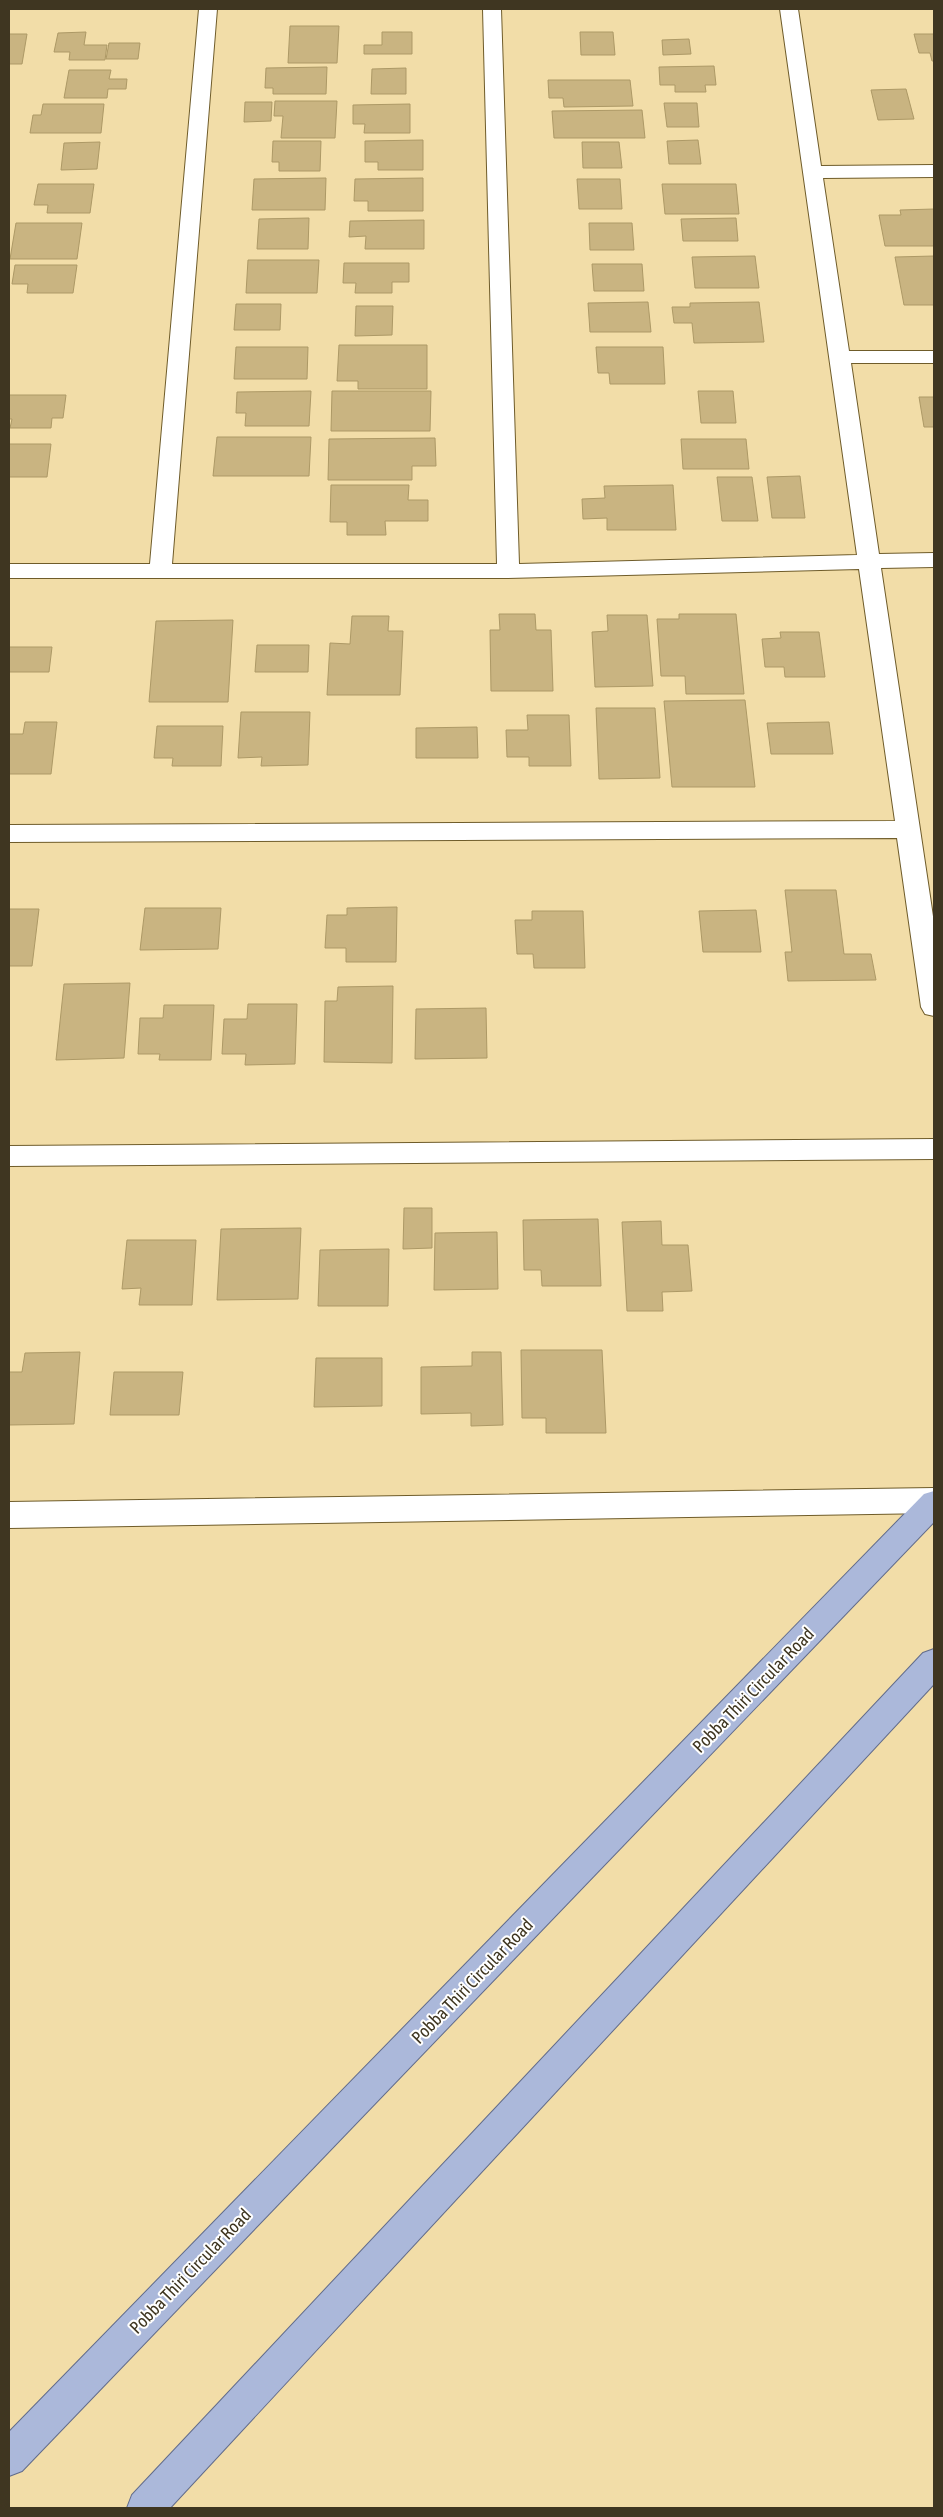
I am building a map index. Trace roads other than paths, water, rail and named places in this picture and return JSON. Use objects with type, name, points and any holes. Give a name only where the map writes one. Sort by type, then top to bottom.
[{"type":"main road","name":"Pobba Thiri Circular Road","points":[[9,2458],[934,1501]]},
{"type":"main road","points":[[145,2508],[934,1663]]},
{"type":"street","points":[[160,570],[208,9]]},
{"type":"street","points":[[492,9],[508,570]]},
{"type":"street","points":[[789,9],[934,1007]]},
{"type":"street","points":[[813,172],[934,171]]},
{"type":"street","points":[[840,357],[934,357]]},
{"type":"street","points":[[9,571],[508,570],[934,560]]},
{"type":"street","points":[[9,834],[908,829]]},
{"type":"street","points":[[9,1156],[934,1149]]},
{"type":"street","points":[[9,1515],[934,1501]]}]
